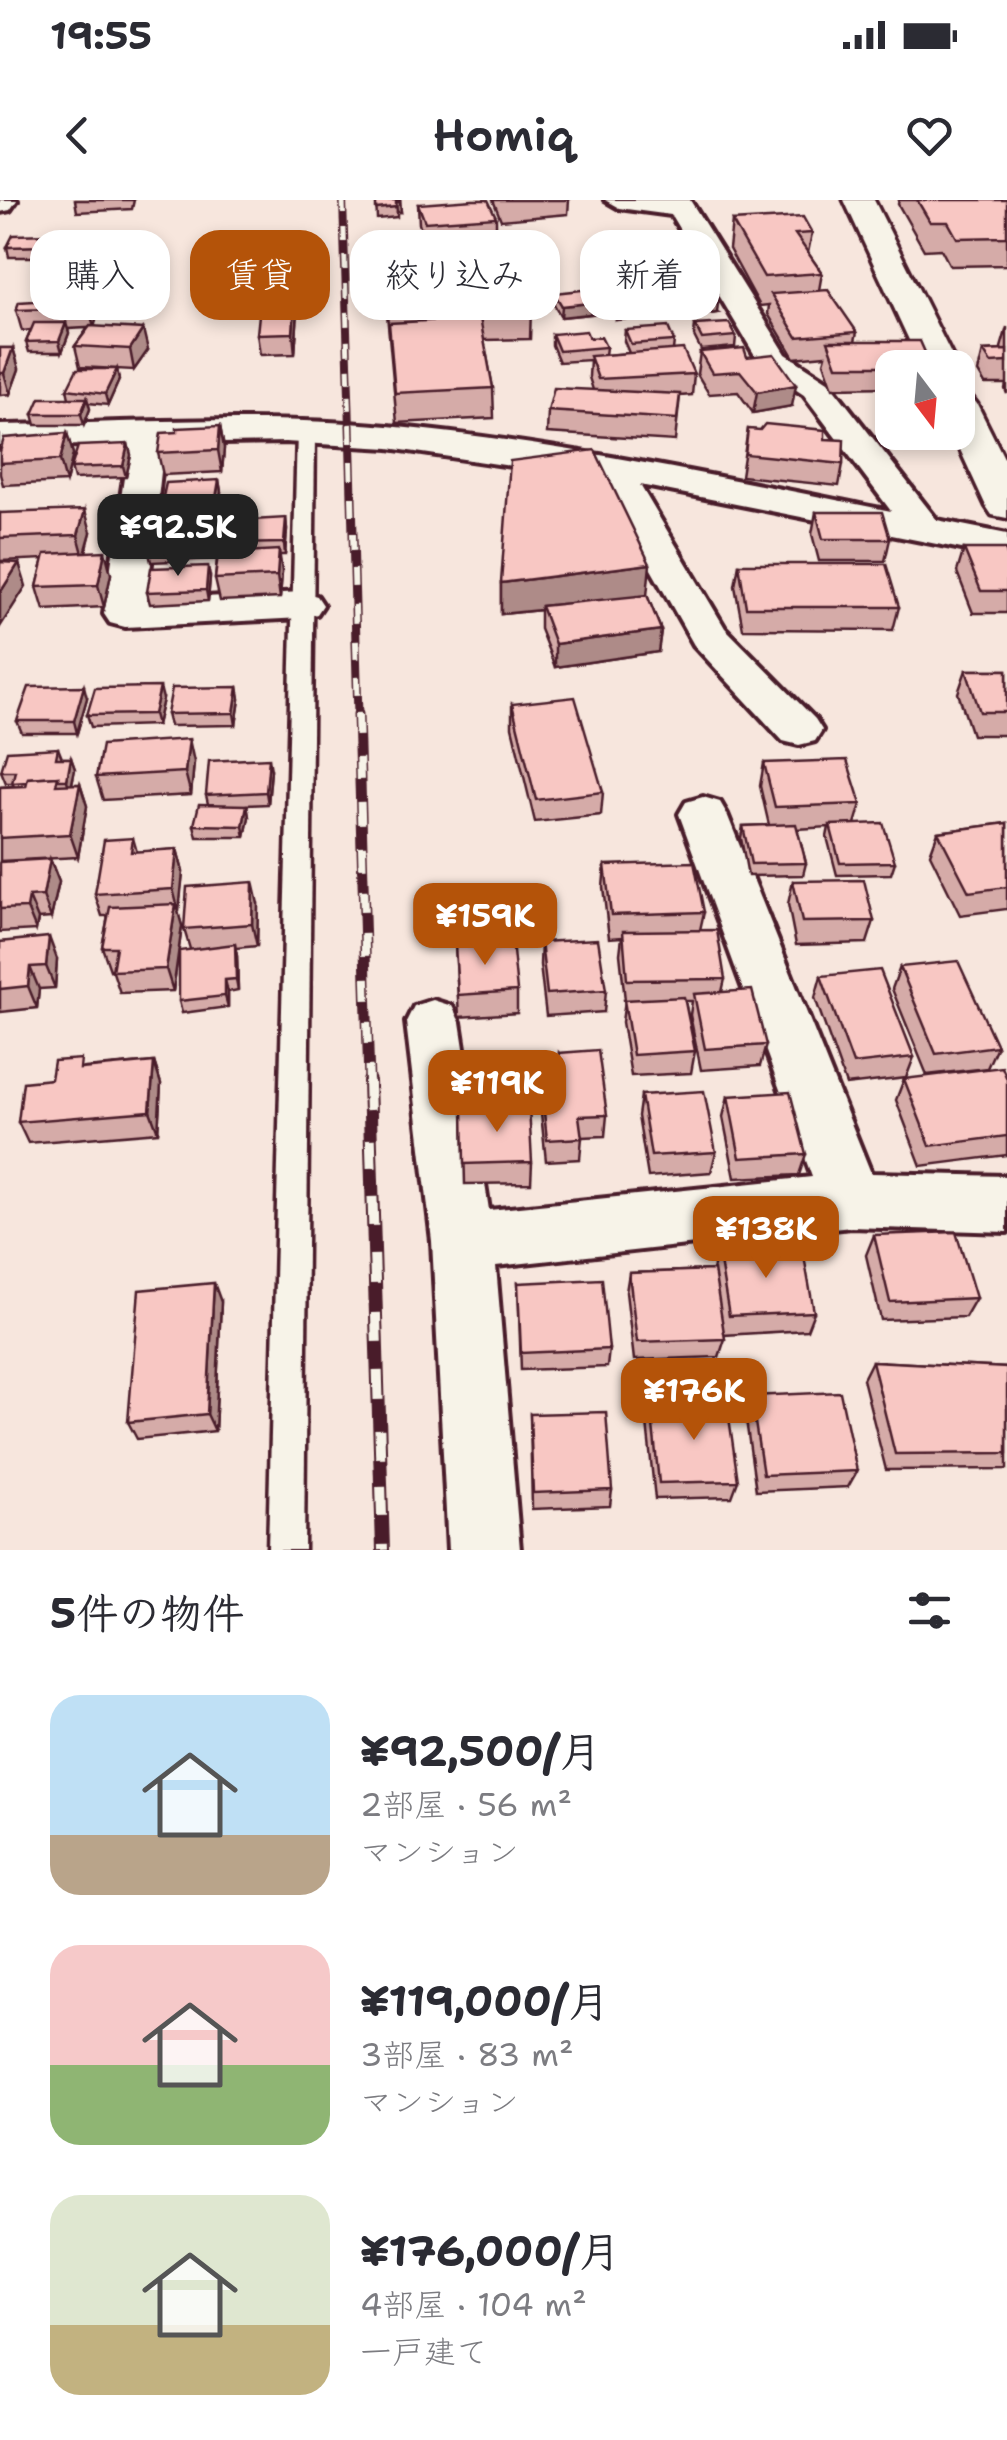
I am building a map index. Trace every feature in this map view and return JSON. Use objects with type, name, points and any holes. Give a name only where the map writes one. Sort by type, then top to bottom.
[{"type":"main road","points":[[859,200],[931,350]]},
{"type":"main road","points":[[975,439],[1007,506]]},
{"type":"street","points":[[619,200],[677,204],[774,360],[816,388],[922,526]]},
{"type":"street","points":[[0,436],[306,432],[486,448],[922,526],[1007,546]]},
{"type":"street","points":[[148,434],[125,614],[302,605]]},
{"type":"street","points":[[613,470],[709,636],[800,730]]},
{"type":"street","points":[[703,814],[851,1200]]},
{"type":"street","points":[[432,1022],[463,1242],[484,1550]]},
{"type":"street","points":[[463,1242],[851,1200],[1007,1204]]},
{"type":"lane","points":[[286,1550],[306,432]]},
{"type":"building","points":[[376,200],[400,202],[396,202],[396,207],[376,209]]},
{"type":"building","points":[[488,200],[496,217],[425,222],[418,204]]},
{"type":"building","points":[[917,200],[1007,200],[1007,237],[957,238],[948,222],[930,222]]},
{"type":"building","points":[[803,217],[812,233],[795,234],[822,273],[764,277],[732,221]]},
{"type":"building","points":[[13,235],[30,235],[30,246],[7,247]]},
{"type":"building","points":[[580,290],[580,304],[562,306],[560,292]]},
{"type":"building","points":[[828,290],[857,332],[797,337],[771,294]]},
{"type":"building","points":[[30,301],[30,310],[16,310],[19,302]]},
{"type":"building","points":[[258,320],[294,320],[293,333],[257,334]]},
{"type":"building","points":[[480,320],[493,388],[395,393],[389,323]]},
{"type":"building","points":[[34,323],[66,323],[59,341],[26,342]]},
{"type":"building","points":[[729,323],[736,336],[702,339],[695,325]]},
{"type":"building","points":[[90,326],[143,329],[130,349],[75,346]]},
{"type":"building","points":[[668,327],[674,341],[631,344],[625,330]]},
{"type":"building","points":[[586,331],[589,338],[601,337],[606,347],[559,351],[552,334]]},
{"type":"building","points":[[828,341],[920,341],[924,350],[875,350],[875,366],[837,366]]},
{"type":"building","points":[[0,348],[13,348],[4,373],[0,373]]},
{"type":"building","points":[[744,348],[747,357],[774,354],[796,385],[757,392],[740,371],[712,373],[700,352]]},
{"type":"building","points":[[683,349],[694,374],[598,379],[590,356]]},
{"type":"building","points":[[1007,350],[1007,362],[991,363],[983,351]]},
{"type":"building","points":[[77,369],[117,369],[105,394],[67,389]]},
{"type":"building","points":[[554,388],[680,394],[677,419],[548,411]]},
{"type":"building","points":[[40,398],[87,398],[81,414],[33,414]]},
{"type":"building","points":[[765,424],[825,430],[825,439],[844,440],[843,464],[745,454],[748,429],[760,430]]},
{"type":"building","points":[[220,426],[218,450],[158,453],[161,433],[177,432],[177,428]]},
{"type":"building","points":[[67,433],[60,460],[0,463],[4,438]]},
{"type":"building","points":[[128,444],[123,466],[71,468],[78,446]]},
{"type":"building","points":[[595,450],[650,564],[501,583],[510,461]]},
{"type":"building","points":[[219,480],[215,504],[161,506],[166,483]]},
{"type":"building","points":[[219,509],[215,537],[146,539],[148,526],[162,525],[164,516]]},
{"type":"building","points":[[85,510],[78,535],[0,538],[0,513]]},
{"type":"building","points":[[816,512],[882,512],[890,539],[823,539]]},
{"type":"building","points":[[286,518],[284,543],[228,544],[232,521]]},
{"type":"building","points":[[243,544],[242,552],[279,550],[277,576],[215,579],[219,545]]},
{"type":"building","points":[[964,549],[1005,549],[1007,591],[981,591]]},
{"type":"building","points":[[105,551],[98,585],[37,587],[45,554]]},
{"type":"building","points":[[0,562],[19,563],[0,593]]},
{"type":"building","points":[[739,564],[886,564],[899,607],[746,607]]},
{"type":"building","points":[[208,566],[206,590],[147,592],[151,568]]},
{"type":"building","points":[[647,595],[661,630],[555,644],[541,606]]},
{"type":"building","points":[[966,670],[1007,670],[1007,712],[980,712]]},
{"type":"building","points":[[84,686],[74,721],[17,721],[29,687]]},
{"type":"building","points":[[160,687],[154,714],[87,715],[95,688]]},
{"type":"building","points":[[238,687],[234,713],[167,714],[172,688]]},
{"type":"building","points":[[575,697],[603,792],[536,800],[512,704]]},
{"type":"building","points":[[189,739],[185,772],[96,777],[102,745]]},
{"type":"building","points":[[58,748],[56,758],[71,758],[67,780],[59,780],[58,776],[12,783],[15,771],[1,771],[7,751]]},
{"type":"building","points":[[269,758],[266,792],[206,795],[209,761]]},
{"type":"building","points":[[847,760],[861,804],[775,807],[764,763]]},
{"type":"building","points":[[58,776],[56,785],[80,784],[70,834],[0,838],[0,787],[26,786],[28,778]]},
{"type":"building","points":[[199,804],[247,805],[243,826],[194,825]]},
{"type":"building","points":[[883,823],[895,862],[840,863],[830,825]]},
{"type":"building","points":[[1007,823],[1007,887],[969,892],[938,832]]},
{"type":"building","points":[[796,824],[806,863],[751,864],[743,826]]},
{"type":"building","points":[[133,838],[131,852],[177,849],[173,889],[95,894],[104,840]]},
{"type":"building","points":[[50,859],[43,896],[29,897],[27,908],[0,909],[0,862]]},
{"type":"building","points":[[694,862],[704,912],[611,915],[605,865]]},
{"type":"building","points":[[864,880],[874,921],[802,922],[793,881]]},
{"type":"building","points":[[253,882],[252,924],[184,929],[187,887]]},
{"type":"building","points":[[176,904],[166,969],[112,971],[116,947],[102,947],[110,907]]},
{"type":"building","points":[[717,930],[725,979],[627,980],[623,931]]},
{"type":"building","points":[[49,937],[46,966],[30,967],[28,986],[0,989],[0,942]]},
{"type":"building","points":[[598,939],[606,990],[547,994],[541,942]]},
{"type":"building","points":[[512,941],[517,991],[458,995],[455,944]]},
{"type":"building","points":[[235,944],[236,979],[225,980],[225,996],[179,1001],[179,951]]},
{"type":"building","points":[[958,961],[997,1046],[936,1054],[900,967]]},
{"type":"building","points":[[880,970],[914,1057],[853,1064],[821,976]]},
{"type":"building","points":[[752,990],[766,1045],[705,1049],[694,994]]},
{"type":"building","points":[[684,997],[695,1051],[633,1055],[624,1000]]},
{"type":"building","points":[[598,1050],[607,1115],[579,1116],[582,1138],[547,1140],[542,1093],[562,1086],[559,1053]]},
{"type":"building","points":[[81,1059],[80,1069],[154,1062],[150,1111],[18,1122],[23,1082],[51,1079],[54,1061]]},
{"type":"building","points":[[1002,1067],[1007,1079],[1007,1136],[930,1146],[904,1079]]},
{"type":"building","points":[[704,1091],[716,1152],[651,1156],[641,1095]]},
{"type":"building","points":[[790,1092],[806,1154],[740,1158],[728,1096]]},
{"type":"building","points":[[529,1106],[532,1162],[464,1164],[463,1108]]},
{"type":"building","points":[[956,1232],[976,1298],[890,1302],[874,1235]]},
{"type":"building","points":[[802,1245],[814,1312],[729,1316],[718,1249]]},
{"type":"building","points":[[714,1270],[725,1339],[637,1342],[629,1273]]},
{"type":"building","points":[[602,1279],[609,1349],[521,1353],[518,1283]]},
{"type":"building","points":[[214,1283],[207,1414],[128,1422],[139,1290]]},
{"type":"building","points":[[872,1361],[1007,1368],[1007,1453],[895,1454]]},
{"type":"building","points":[[840,1392],[857,1471],[763,1475],[751,1396]]},
{"type":"building","points":[[727,1403],[738,1481],[659,1483],[651,1406]]},
{"type":"building","points":[[606,1412],[612,1490],[533,1493],[530,1414]]},
{"type":"railway","points":[[343,200],[350,428]]},
{"type":"railway","points":[[350,425],[358,716]]},
{"type":"railway","points":[[358,714],[369,1083]]},
{"type":"railway","points":[[369,1081],[383,1550]]}]
